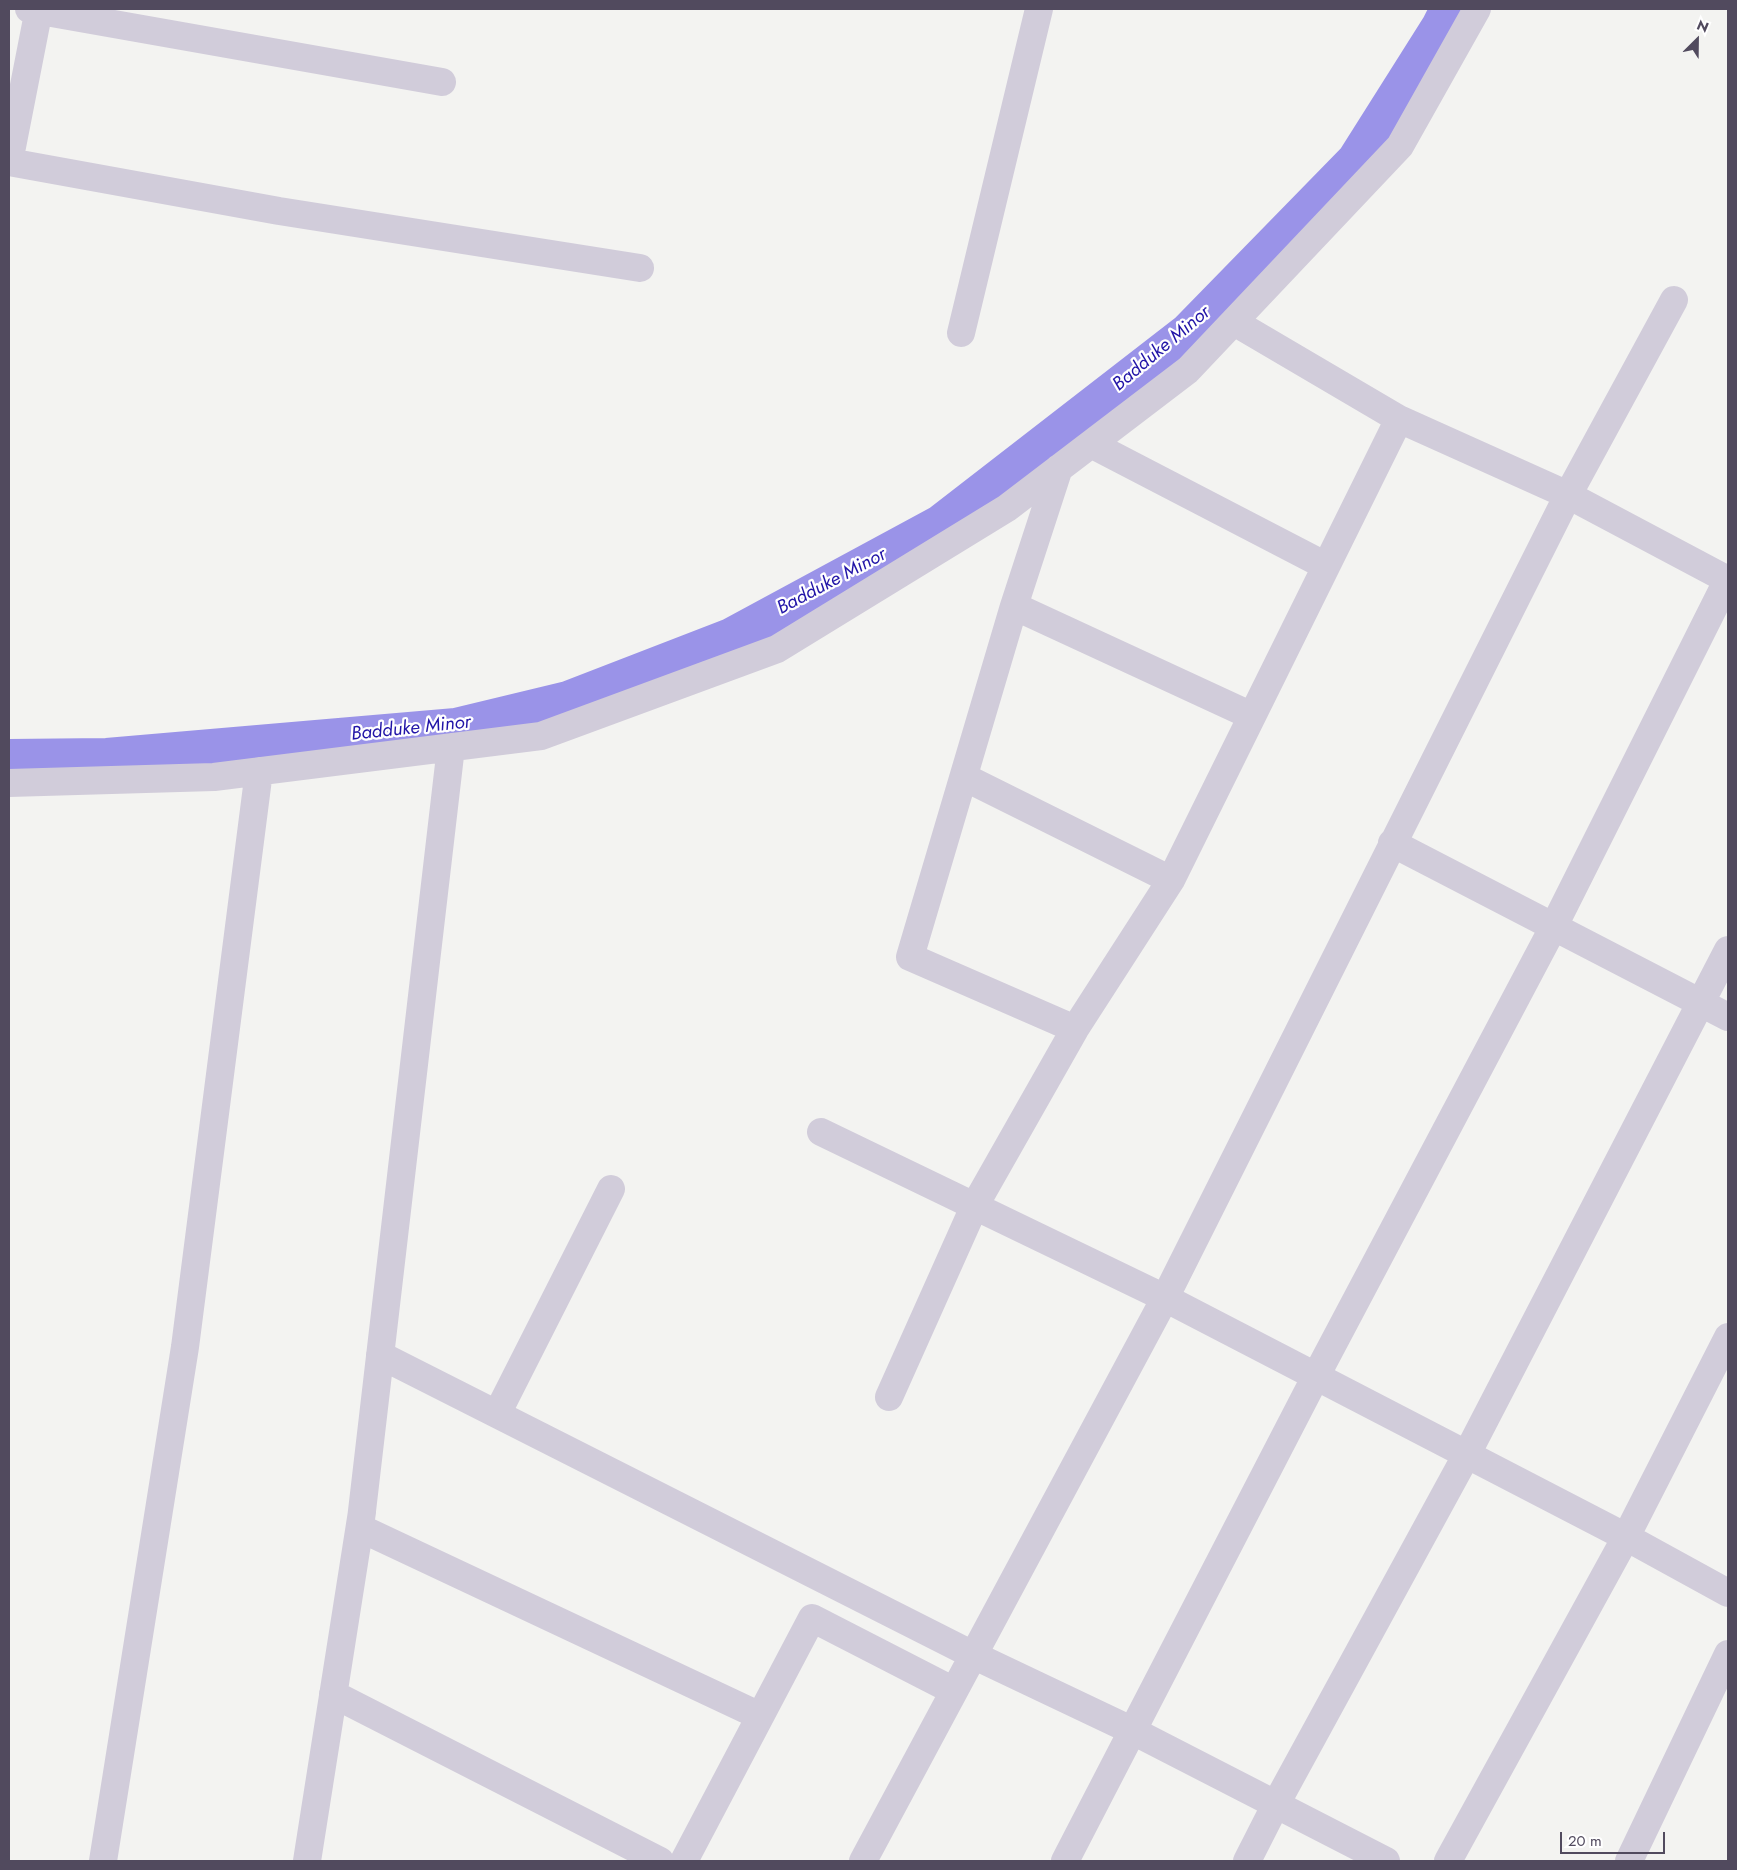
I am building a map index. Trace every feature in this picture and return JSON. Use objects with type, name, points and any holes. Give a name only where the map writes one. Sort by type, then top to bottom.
[{"type":"street","points":[[442,82],[35,9],[9,162],[279,211],[640,268]]},
{"type":"street","points":[[961,333],[1039,9]]},
{"type":"street","points":[[9,783],[214,777],[542,736],[777,649],[1007,508],[1188,370],[1400,146],[1477,9]]},
{"type":"street","points":[[863,1861],[1165,1298],[1568,496],[1674,300]]},
{"type":"street","points":[[1065,1861],[1316,1376],[1554,926],[1728,579],[1568,496],[1399,419],[1234,322]]},
{"type":"street","points":[[889,1397],[974,1207],[1074,1029],[1171,880],[1399,419]]},
{"type":"street","points":[[1091,444],[1326,566]]},
{"type":"street","points":[[1059,468],[1014,606],[910,957],[1074,1029]]},
{"type":"street","points":[[1014,606],[1252,716]]},
{"type":"street","points":[[451,747],[360,1528],[760,1716]]},
{"type":"street","points":[[103,1861],[185,1347],[259,772]]},
{"type":"street","points":[[964,776],[1171,880]]},
{"type":"street","points":[[1392,843],[1728,1017]]},
{"type":"street","points":[[1247,1861],[1276,1804],[1467,1454],[1728,950]]},
{"type":"street","points":[[821,1132],[1165,1298],[1626,1537],[1728,1592]]},
{"type":"street","points":[[497,1414],[611,1189]]},
{"type":"street","points":[[1448,1861],[1626,1537],[1728,1337]]},
{"type":"street","points":[[380,1355],[973,1656],[1133,1732],[1386,1861]]},
{"type":"street","points":[[311,1860],[333,1694],[362,1512]]},
{"type":"street","points":[[684,1861],[812,1618],[954,1691]]},
{"type":"street","points":[[1629,1861],[1728,1654]]},
{"type":"street","points":[[333,1694],[660,1861]]},
{"type":"waterway","name":"Badduke Minor","points":[[9,758],[107,757],[456,727],[568,700],[731,637],[940,524],[1188,332],[1356,160],[1440,27],[1449,9]]}]
